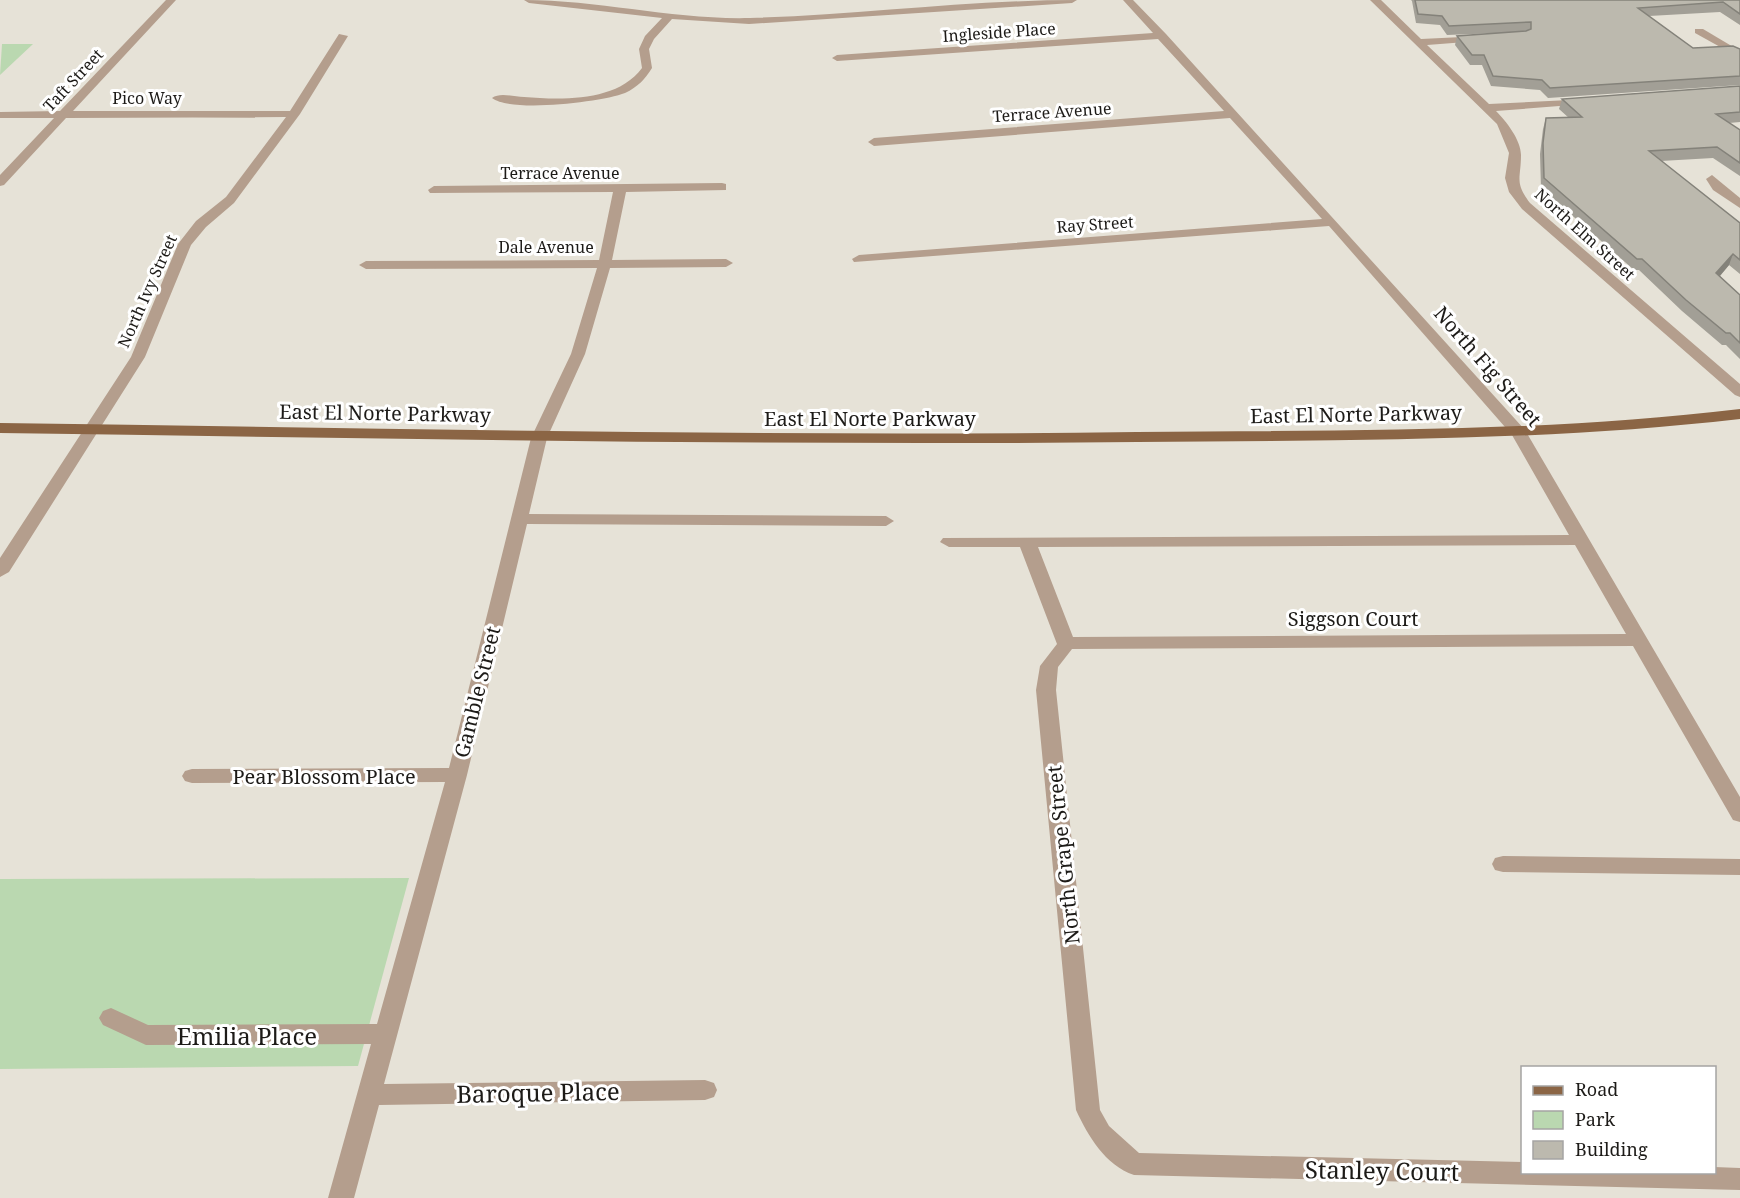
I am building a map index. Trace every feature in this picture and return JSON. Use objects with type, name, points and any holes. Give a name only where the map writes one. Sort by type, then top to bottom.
[{"type":"main road","name":"East El Norte Parkway","points":[[0,429],[94,428],[539,438],[880,440],[1519,433],[1646,425],[1740,414]]},
{"type":"street","name":"Taft Street","points":[[0,182],[171,0]]},
{"type":"street","points":[[529,0],[669,17],[749,21],[1072,0]]},
{"type":"street","points":[[639,13],[649,0]]},
{"type":"street","name":"North Fig Street","points":[[1128,0],[1332,222],[1519,433],[1641,640],[1740,815]]},
{"type":"street","name":"North Elm Street","points":[[1375,0],[1421,42],[1502,123],[1515,153],[1511,178],[1515,192],[1526,206],[1740,392]]},
{"type":"street","points":[[498,98],[520,102],[581,100],[609,93],[633,83],[646,69],[648,62],[644,50],[649,38],[669,17]]},
{"type":"street","points":[[1699,31],[1740,55]]},
{"type":"street","name":"North Ivy Street","points":[[0,572],[138,357],[185,244],[201,224],[230,200],[294,114],[343,36]]},
{"type":"street","name":"Ingleside Place","points":[[837,58],[1162,36]]},
{"type":"street","points":[[1421,42],[1489,37]]},
{"type":"street","points":[[1485,108],[1601,100]]},
{"type":"street","name":"Pico Way","points":[[0,115],[294,114]]},
{"type":"street","name":"Terrace Avenue","points":[[874,142],[1232,114]]},
{"type":"street","points":[[1712,179],[1717,187],[1740,204]]},
{"type":"street","name":"Terrace Avenue","points":[[434,190],[620,190],[722,187]]},
{"type":"street","name":"Gamble Street","points":[[341,1198],[457,775],[539,438],[578,354],[605,262],[620,190]]},
{"type":"street","name":"Ray Street","points":[[860,259],[1332,222]]},
{"type":"street","name":"Dale Avenue","points":[[366,265],[726,263]]},
{"type":"street","points":[[520,519],[886,521]]},
{"type":"street","points":[[949,542],[1582,540]]},
{"type":"street","points":[[1027,542],[1066,644]]},
{"type":"street","name":"Siggson Court","points":[[1066,644],[1087,641],[1641,640]]},
{"type":"street","name":"North Grape Street","points":[[1066,644],[1049,666],[1046,690],[1085,1072]]},
{"type":"street","name":"Pear Blossom Place","points":[[192,776],[457,775]]},
{"type":"street","points":[[1503,864],[1740,867]]},
{"type":"street","name":"Emilia Place","points":[[111,1018],[146,1035],[387,1034]]},
{"type":"street","name":"Stanley Court","points":[[1085,1072],[1088,1110],[1100,1134],[1134,1164],[1521,1174]]},
{"type":"street","name":"Baroque Place","points":[[370,1095],[705,1090]]},
{"type":"street","name":"Stanley Court","points":[[1538,1174],[1740,1179]]},
{"type":"green space","points":[[2,44],[33,44],[0,75]]},
{"type":"green space","points":[[409,878],[358,1066],[0,1069],[0,879]]},
{"type":"building","points":[[1415,0],[1740,0],[1740,14],[1723,2],[1638,8],[1693,48],[1733,46],[1740,49],[1740,76],[1550,88],[1542,80],[1493,76],[1484,55],[1472,55],[1457,36],[1526,31],[1531,29],[1531,22],[1449,26],[1442,16],[1418,14]]},
{"type":"building","points":[[1740,86],[1740,112],[1716,114],[1740,130],[1740,163],[1717,147],[1649,151],[1740,223],[1740,260],[1733,254],[1716,273],[1740,295],[1740,343],[1686,300],[1642,259],[1637,259],[1544,178],[1543,143],[1546,118],[1582,117],[1562,99]]}]
